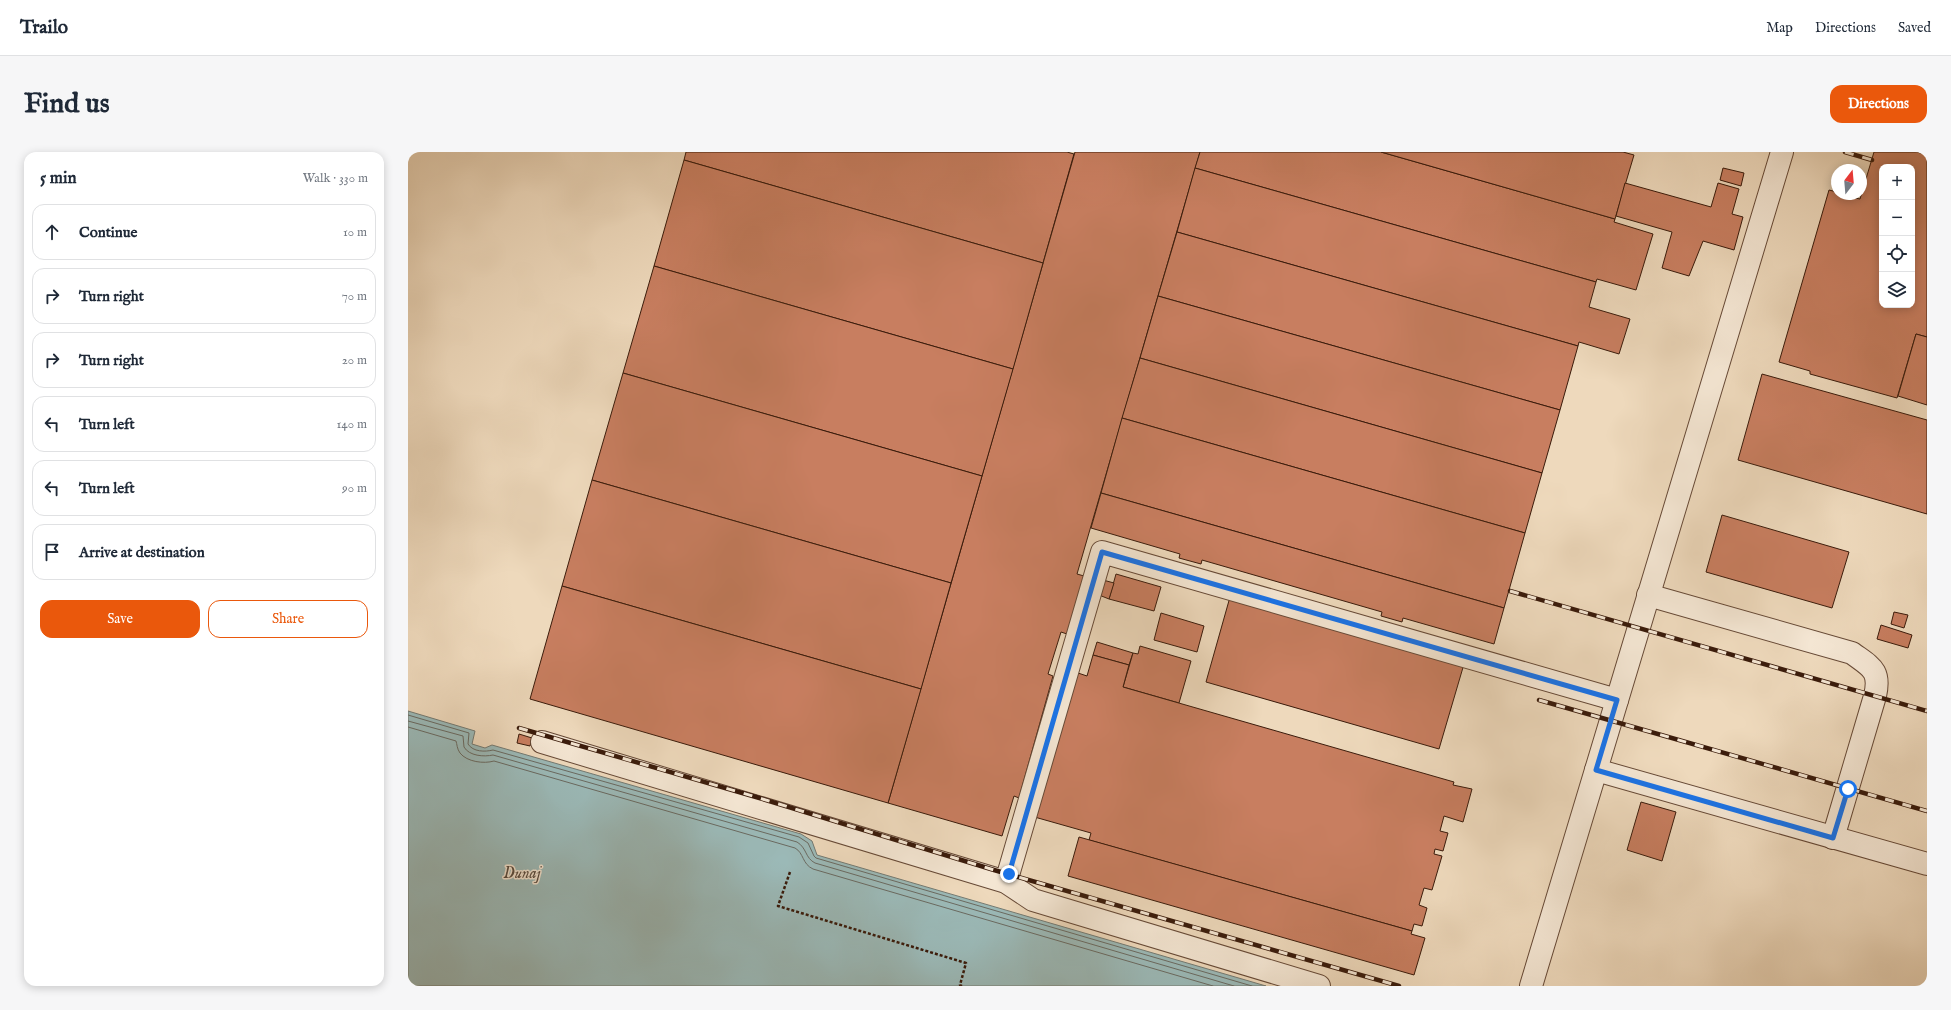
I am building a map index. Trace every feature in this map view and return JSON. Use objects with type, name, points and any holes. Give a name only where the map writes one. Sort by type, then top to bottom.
[{"type":"lane","points":[[1531,986],[1782,152]]},
{"type":"lane","points":[[1006,882],[1102,552],[1617,700]]},
{"type":"lane","points":[[1648,595],[1852,653],[1874,669],[1878,682],[1875,696],[1833,838]]},
{"type":"lane","points":[[542,742],[1006,882],[1032,900],[1319,986]]},
{"type":"lane","points":[[1596,770],[1927,864]]},
{"type":"path","points":[[790,872],[778,906],[966,963],[960,985],[962,986]]},
{"type":"water","name":"Dunaj","points":[[408,711],[475,731],[472,744],[485,748],[492,745],[801,834],[812,841],[817,855],[1266,986],[408,986]]},
{"type":"building","points":[[686,152],[1067,152],[1074,154],[1043,263],[684,160]]},
{"type":"building","points":[[1075,152],[1200,152],[1077,574],[1084,576],[1067,634],[1061,632],[1048,674],[1053,676],[1019,798],[1014,796],[1002,836],[888,803]]},
{"type":"building","points":[[1200,152],[1381,152],[1615,219],[1614,222],[1653,234],[1636,290],[1597,279],[1596,282],[1195,168]]},
{"type":"building","points":[[1381,152],[1623,152],[1634,155],[1615,219]]},
{"type":"building","points":[[1874,152],[1917,152],[1927,155],[1927,337],[1916,334],[1897,398],[1810,374],[1810,371],[1779,362],[1829,190],[1831,190],[1831,200],[1867,200],[1867,176]]},
{"type":"building","points":[[684,160],[1043,263],[1013,369],[654,266]]},
{"type":"building","points":[[1195,168],[1596,282],[1589,307],[1630,319],[1619,354],[1579,342],[1578,346],[1177,232]]},
{"type":"building","points":[[1723,168],[1744,173],[1741,186],[1720,180]]},
{"type":"building","points":[[1625,183],[1711,207],[1718,183],[1739,189],[1732,214],[1743,217],[1734,250],[1703,241],[1689,276],[1662,268],[1672,232],[1616,216]]},
{"type":"building","points":[[1177,232],[1578,346],[1560,410],[1158,296]]},
{"type":"building","points":[[654,266],[1013,369],[982,476],[623,373]]},
{"type":"building","points":[[1158,296],[1560,410],[1542,473],[1140,358]]},
{"type":"building","points":[[1916,334],[1927,337],[1927,405],[1898,396]]},
{"type":"building","points":[[1140,358],[1542,473],[1525,533],[1122,418]]},
{"type":"building","points":[[623,373],[982,476],[951,583],[592,480]]},
{"type":"building","points":[[1762,374],[1927,420],[1927,514],[1738,460]]},
{"type":"building","points":[[1122,418],[1525,533],[1504,608],[1101,493]]},
{"type":"building","points":[[592,480],[951,583],[921,689],[562,586]]},
{"type":"building","points":[[1101,493],[1504,608],[1494,644],[1403,618],[1402,622],[1381,616],[1382,612],[1202,560],[1201,564],[1179,558],[1180,554],[1091,528]]},
{"type":"building","points":[[1722,515],[1849,552],[1832,608],[1706,572]]},
{"type":"building","points":[[1116,574],[1161,587],[1154,611],[1109,599]]},
{"type":"building","points":[[1103,580],[1114,583],[1109,599],[1099,595]]},
{"type":"building","points":[[562,586],[921,689],[888,803],[530,699]]},
{"type":"building","points":[[1230,597],[1464,664],[1439,749],[1206,682]]},
{"type":"building","points":[[1894,612],[1908,615],[1904,628],[1891,624]]},
{"type":"building","points":[[1161,613],[1204,626],[1197,652],[1154,640]]},
{"type":"building","points":[[1881,625],[1912,635],[1908,648],[1877,639]]},
{"type":"building","points":[[1097,642],[1133,653],[1129,665],[1093,655]]},
{"type":"building","points":[[1140,646],[1191,661],[1179,703],[1123,687],[1133,653],[1138,654]]},
{"type":"building","points":[[1093,655],[1129,665],[1123,687],[1454,782],[1453,785],[1472,789],[1463,822],[1444,816],[1440,831],[1448,833],[1443,851],[1435,849],[1434,854],[1442,856],[1432,890],[1424,888],[1419,905],[1427,908],[1422,926],[1414,924],[1412,931],[1089,840],[1091,833],[1031,816],[1072,671],[1087,676]]},
{"type":"building","points":[[519,734],[532,738],[530,746],[517,743]]},
{"type":"building","points":[[1641,802],[1676,812],[1662,861],[1627,850]]},
{"type":"building","points":[[1079,837],[1412,931],[1411,934],[1425,938],[1414,975],[1068,876]]},
{"type":"railway","points":[[1845,152],[1872,160]]},
{"type":"railway","points":[[1510,591],[1927,711]]},
{"type":"railway","points":[[1539,700],[1927,811]]},
{"type":"railway","points":[[519,728],[756,797],[994,870],[1399,986]]},
{"type":"route","points":[[1009,874],[1102,552],[1617,700],[1596,770],[1833,838],[1848,789]]}]
